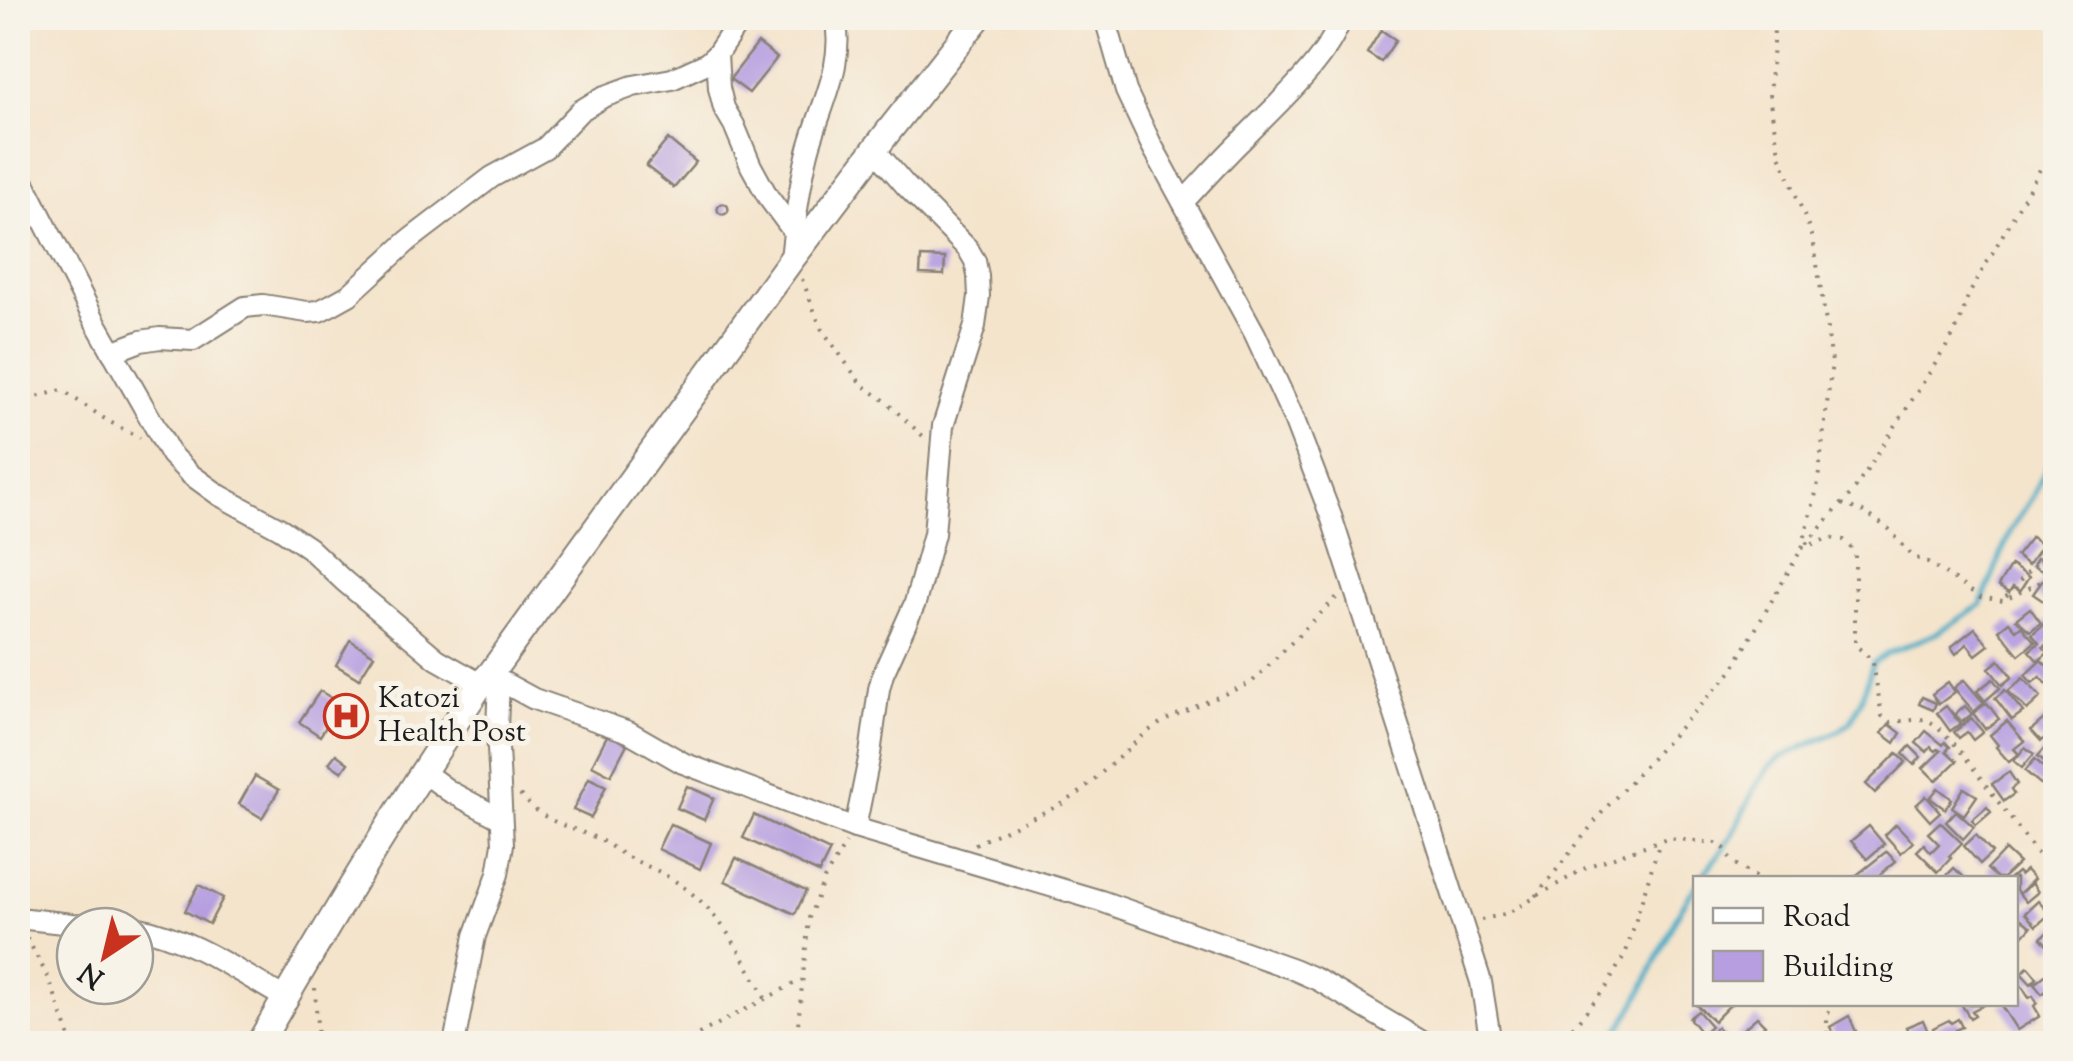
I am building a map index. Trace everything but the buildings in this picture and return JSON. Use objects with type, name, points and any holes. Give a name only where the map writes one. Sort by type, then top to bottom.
[{"type":"main road","points":[[260,1044],[422,771],[791,260],[978,18]]},
{"type":"street","points":[[112,352],[160,338],[193,340],[245,306],[263,304],[319,312],[349,295],[408,241],[492,177],[544,148],[580,111],[603,97],[672,78],[707,63],[741,18]]},
{"type":"street","points":[[1105,18],[1126,90],[1254,334],[1293,417],[1331,516],[1481,982],[1491,1044]]},
{"type":"street","points":[[1183,202],[1282,100],[1320,55],[1341,18]]},
{"type":"street","points":[[791,260],[796,204],[831,81],[839,22]]},
{"type":"street","points":[[717,54],[724,108],[768,197],[794,232]]},
{"type":"street","points":[[855,828],[879,688],[915,603],[934,534],[943,426],[975,326],[978,296],[975,261],[968,249],[874,150]]},
{"type":"street","points":[[18,171],[112,352],[171,455],[219,495],[309,548],[437,659],[629,732],[683,763],[855,828],[1101,901],[1282,964],[1318,980],[1426,1044]]},
{"type":"street","points":[[454,1044],[475,936],[498,874],[503,844],[497,729],[490,679]]},
{"type":"street","points":[[422,771],[501,820]]},
{"type":"street","points":[[18,918],[55,922]]},
{"type":"street","points":[[155,930],[182,940],[285,998]]},
{"type":"path","points":[[1772,18],[1770,97],[1779,152],[1813,238],[1832,362],[1817,489],[1802,548]]},
{"type":"path","points":[[1536,896],[1604,810],[1731,672],[1802,548],[1855,490],[1953,336],[1968,296],[2056,148]]},
{"type":"path","points":[[2047,158],[2056,158]]},
{"type":"path","points":[[791,260],[808,291],[821,328],[861,384],[940,451]]},
{"type":"path","points":[[18,402],[62,390],[108,421],[171,455]]},
{"type":"path","points":[[1842,504],[1866,513],[1889,529],[1916,559],[1980,597],[2003,601],[2046,579],[2056,580]]},
{"type":"path","points":[[1802,548],[1836,538],[1844,540],[1855,555],[1855,646],[1872,663],[1882,716],[1891,722],[1924,719],[1936,725],[1959,749],[2056,879]]},
{"type":"path","points":[[2003,601],[2056,540]]},
{"type":"path","points":[[946,856],[1054,808],[1078,793],[1164,721],[1252,682],[1352,582]]},
{"type":"path","points":[[500,774],[533,808],[554,823],[594,837],[664,874],[706,905],[746,960],[765,998]]},
{"type":"path","points":[[796,1044],[809,918],[824,879],[855,828]]},
{"type":"path","points":[[1462,924],[1508,914],[1589,866],[1672,838],[1716,842],[1732,862],[1754,876]]},
{"type":"path","points":[[1559,1044],[1607,986],[1626,952],[1660,841]]},
{"type":"path","points":[[18,918],[50,981],[72,1044]]},
{"type":"path","points":[[680,1044],[801,980]]},
{"type":"path","points":[[315,988],[318,1044]]},
{"type":"path","points":[[1827,1044],[1828,1014],[1833,1006]]},
{"type":"path","points":[[2052,1044],[2056,1037]]},
{"type":"waterway","points":[[1702,876],[1731,838],[1769,767],[1851,722],[1873,663],[1937,633],[1981,605],[2011,530],[2056,448]]},
{"type":"waterway","points":[[1607,1044],[1633,1007],[1693,890]]},
{"type":"place","name":"Katozi Health Post","points":[[346,716]]}]
